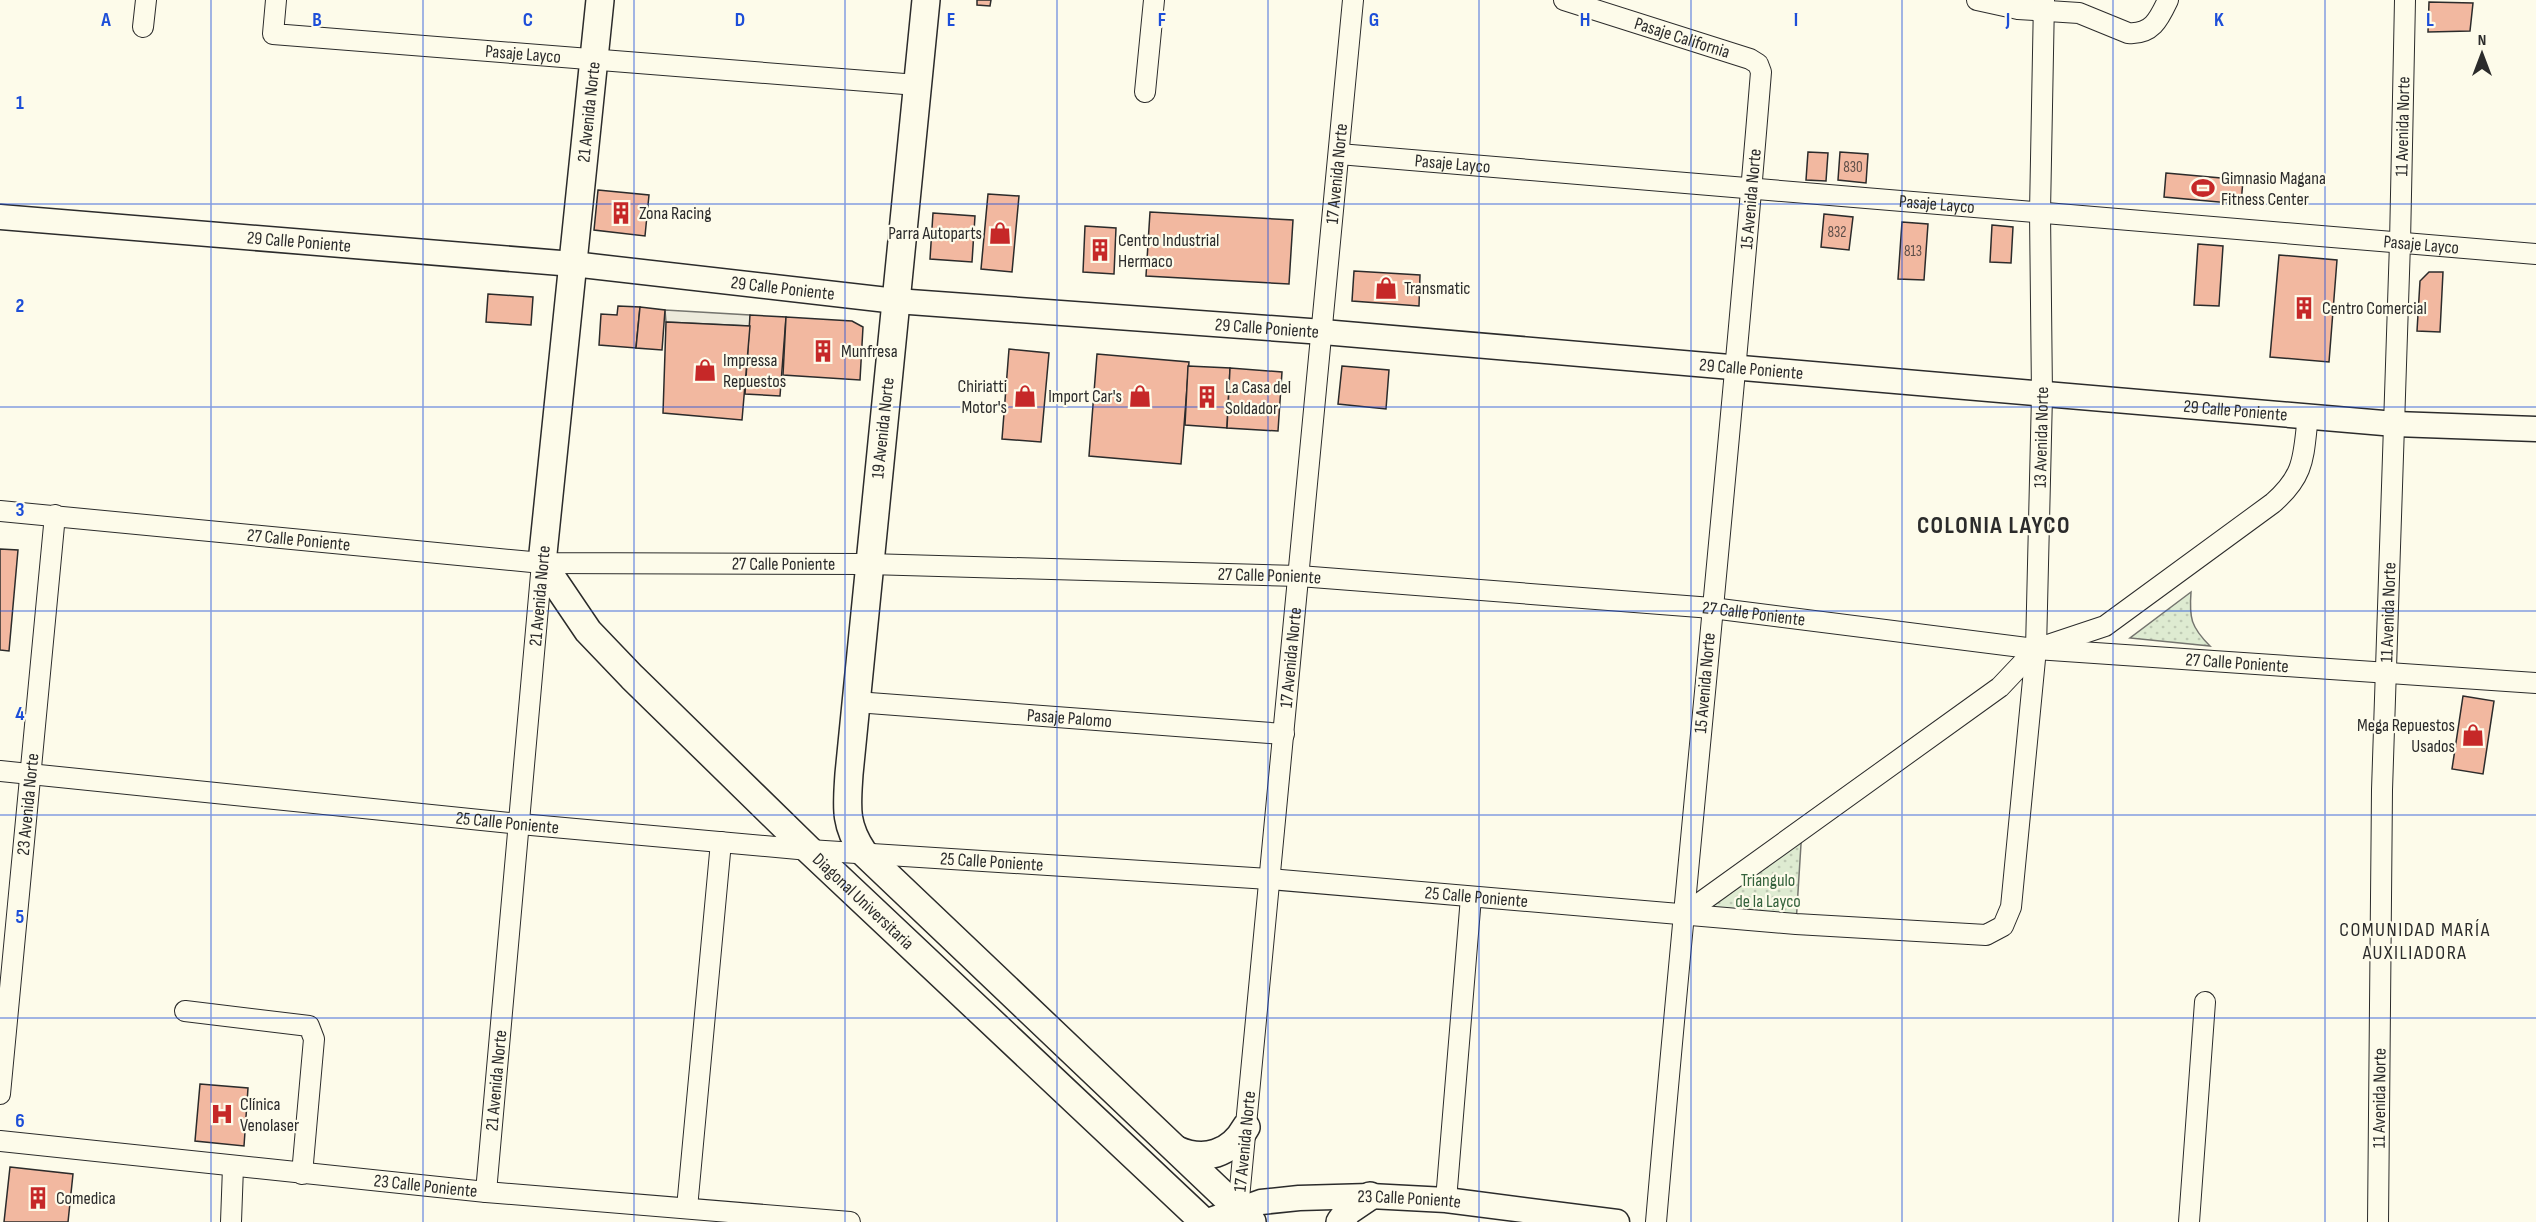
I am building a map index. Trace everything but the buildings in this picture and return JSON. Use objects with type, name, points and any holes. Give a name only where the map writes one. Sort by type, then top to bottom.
[{"type":"main road","name":"21 Avenida Norte","points":[[542,563],[600,0]]},
{"type":"main road","name":"19 Avenida Norte","points":[[863,852],[851,834],[847,814],[868,564],[926,0]]},
{"type":"main road","name":"Diagonal Universitaria","points":[[542,563],[588,631],[632,677],[809,850],[1204,1222]]},
{"type":"main road","name":"Diagonal Universitaria","points":[[863,852],[1245,1216]]},
{"type":"main road","points":[[1177,1150],[1200,1156],[1216,1154],[1231,1146],[1246,1127]]},
{"type":"main road","points":[[1340,1222],[1348,1211],[1370,1196]]},
{"type":"street","points":[[144,27],[146,0]]},
{"type":"street","name":"Pasaje Layco","points":[[276,0],[273,34],[918,85]]},
{"type":"street","points":[[1145,92],[1154,0]]},
{"type":"street","name":"17 Avenida Norte","points":[[1245,1216],[1246,1127],[1353,0]]},
{"type":"street","name":"Pasaje California","points":[[1564,0],[1750,59],[1758,64],[1761,72]]},
{"type":"street","points":[[1977,0],[2018,9],[2044,5],[2079,13],[2128,33],[2136,34],[2154,26],[2168,0]]},
{"type":"street","name":"11 Avenida Norte","points":[[2378,1222],[2382,790],[2395,424],[2405,0]]},
{"type":"street","name":"13 Avenida Norte","points":[[1986,935],[2003,926],[2011,907],[2036,649],[2043,395],[2040,212],[2044,5]]},
{"type":"street","name":"15 Avenida Norte","points":[[1656,1222],[1736,369],[1761,72]]},
{"type":"street","name":"Pasaje Layco","points":[[1339,154],[2536,254]]},
{"type":"street","name":"29 Calle Poniente","points":[[0,217],[573,264],[896,301],[1323,332],[2395,424],[2536,429]]},
{"type":"street","points":[[1683,915],[2001,687],[2036,649],[2105,626],[2273,503],[2291,485],[2302,464],[2308,416]]},
{"type":"street","name":"27 Calle Poniente","points":[[0,511],[542,563],[868,564],[1299,576],[1712,608],[2036,649],[2536,683]]},
{"type":"street","name":"23 Avenida Norte","points":[[0,1094],[55,515]]},
{"type":"street","name":"21 Avenida Norte","points":[[486,1192],[542,563]]},
{"type":"street","name":"Pasaje Palomo","points":[[856,702],[1284,734]]},
{"type":"street","name":"25 Calle Poniente","points":[[0,771],[520,824],[809,850],[1269,879],[1683,915],[1986,935]]},
{"type":"street","points":[[687,1208],[721,842]]},
{"type":"street","points":[[1446,1200],[1470,897]]},
{"type":"street","points":[[2189,1222],[2205,1002]]},
{"type":"street","points":[[185,1011],[309,1026],[314,1039],[302,1174]]},
{"type":"street","name":"23 Calle Poniente","points":[[0,1141],[486,1192],[850,1222]]},
{"type":"street","points":[[231,1222],[233,1167]]},
{"type":"street","name":"23 Calle Poniente","points":[[1204,1222],[1245,1216],[1261,1202],[1370,1196],[1446,1200],[1617,1222]]},
{"type":"green space","points":[[2191,592],[2190,609],[2193,622],[2210,646],[2130,638]]},
{"type":"green space","name":"Triangulo de la Layco","points":[[1802,828],[1796,924],[1683,915]]},
{"type":"shaded area","points":[[665,310],[750,315],[750,326],[666,322]]},
{"type":"place","name":"Gimnasio Magana Fitness Center","points":[[2203,188]]},
{"type":"place","name":"Zona Racing","points":[[621,213]]},
{"type":"place","name":"Parra Autoparts","points":[[1000,233]]},
{"type":"place","name":"Centro Industrial Hermaco","points":[[1100,250]]},
{"type":"place","name":"Transmatic","points":[[1386,288]]},
{"type":"place","name":"Centro Comercial","points":[[2304,308]]},
{"type":"place","name":"Munfresa","points":[[823,351]]},
{"type":"place","name":"Impressa Repuestos","points":[[705,370]]},
{"type":"place","name":"Chiriatti Motor's","points":[[1025,396]]},
{"type":"place","name":"Import Car's","points":[[1140,396]]},
{"type":"place","name":"La Casa del Soldador","points":[[1207,397]]},
{"type":"place","name":"Mega Repuestos Usados","points":[[2473,735]]},
{"type":"place","name":"Clínica Venolaser","points":[[222,1114]]},
{"type":"place","name":"Comedica","points":[[38,1198]]},
{"type":"district","name":"COLONIA LAYCO","points":[[1994,525]]},
{"type":"district","name":"COMUNIDAD MARÍA AUXILIADORA","points":[[2415,942]]}]
